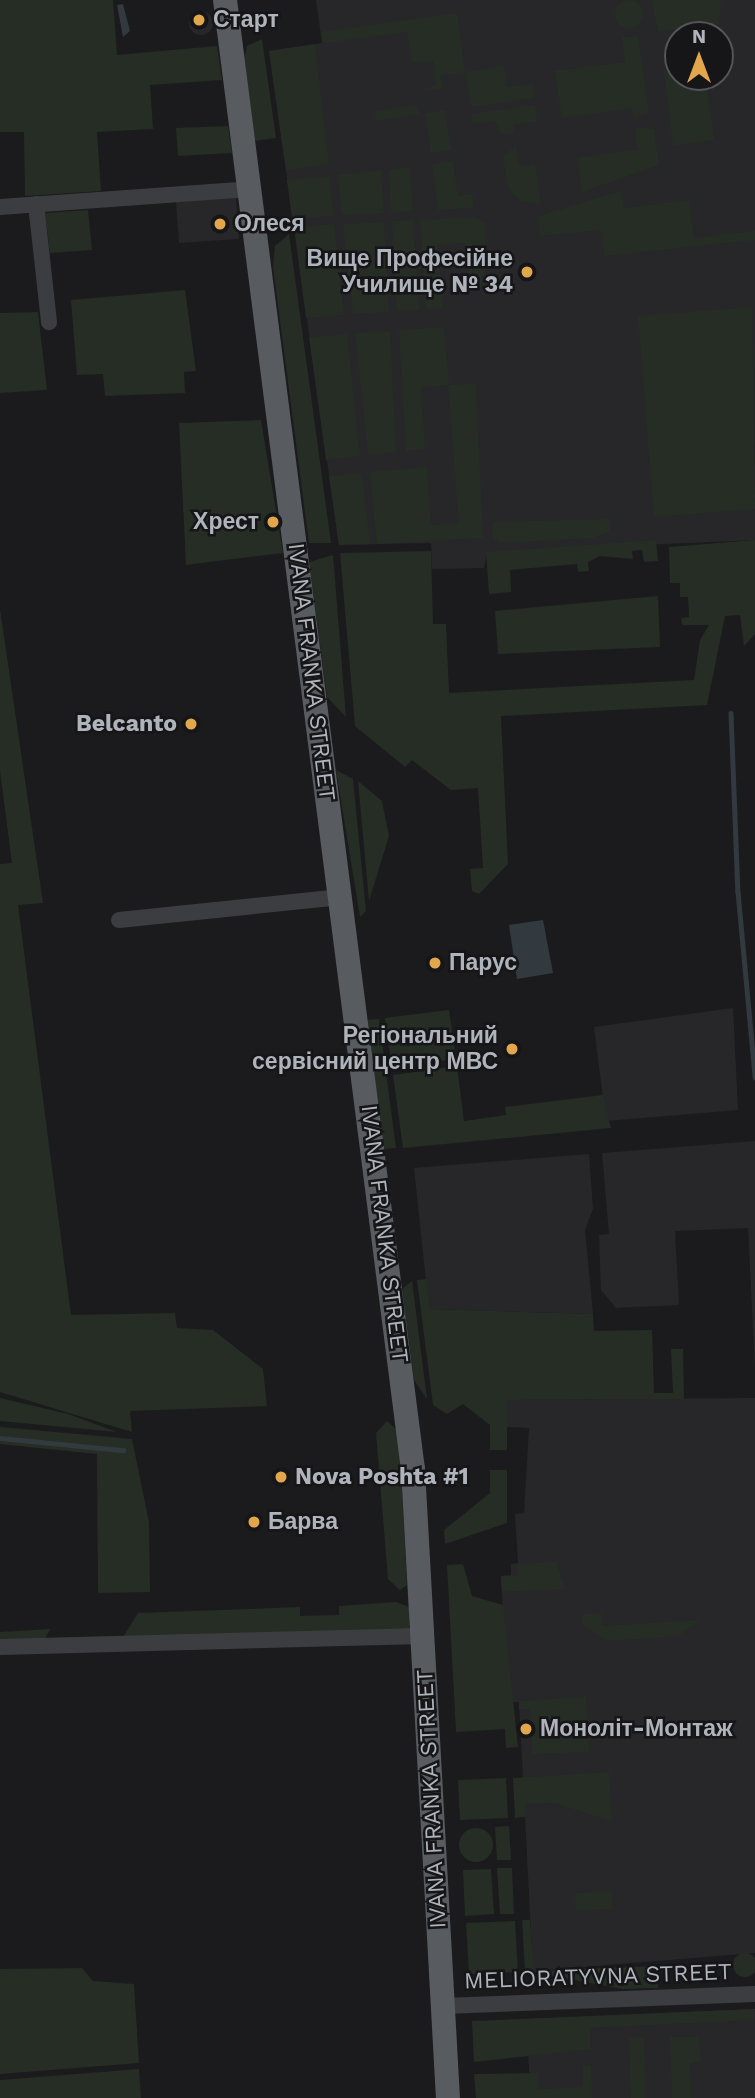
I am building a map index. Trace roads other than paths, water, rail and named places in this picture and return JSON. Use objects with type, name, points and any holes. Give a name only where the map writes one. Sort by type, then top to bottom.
[{"type":"main road","name":"IVANA FRANKA STREET","points":[[225,0],[407,1412],[423,1636],[448,2098]]},
{"type":"street","points":[[0,207],[249,189]]},
{"type":"street","points":[[36,204],[49,322]]},
{"type":"street","points":[[119,920],[341,897]]},
{"type":"street","points":[[0,1647],[423,1636]]},
{"type":"street","name":"MELIORATYVNA STREET","points":[[443,2006],[755,1994]]},
{"type":"waterway","points":[[731,713],[738,892],[755,1077]]},
{"type":"waterway","points":[[0,1438],[123,1450]]},
{"type":"place","name":"Старт","points":[[199,20]]},
{"type":"place","name":"Олеся","points":[[220,224]]},
{"type":"place","name":"Вище Професійне Училище № 34","points":[[527,272]]},
{"type":"place","name":"Хрест","points":[[273,522]]},
{"type":"place","name":"Belcanto","points":[[191,724]]},
{"type":"place","name":"Парус","points":[[435,963]]},
{"type":"place","name":"Регіональний сервісний центр МВС","points":[[512,1049]]},
{"type":"place","name":"Nova Poshta #1","points":[[281,1477]]},
{"type":"place","name":"Барва","points":[[254,1522]]},
{"type":"place","name":"Моноліт-Монтаж","points":[[526,1729]]}]
